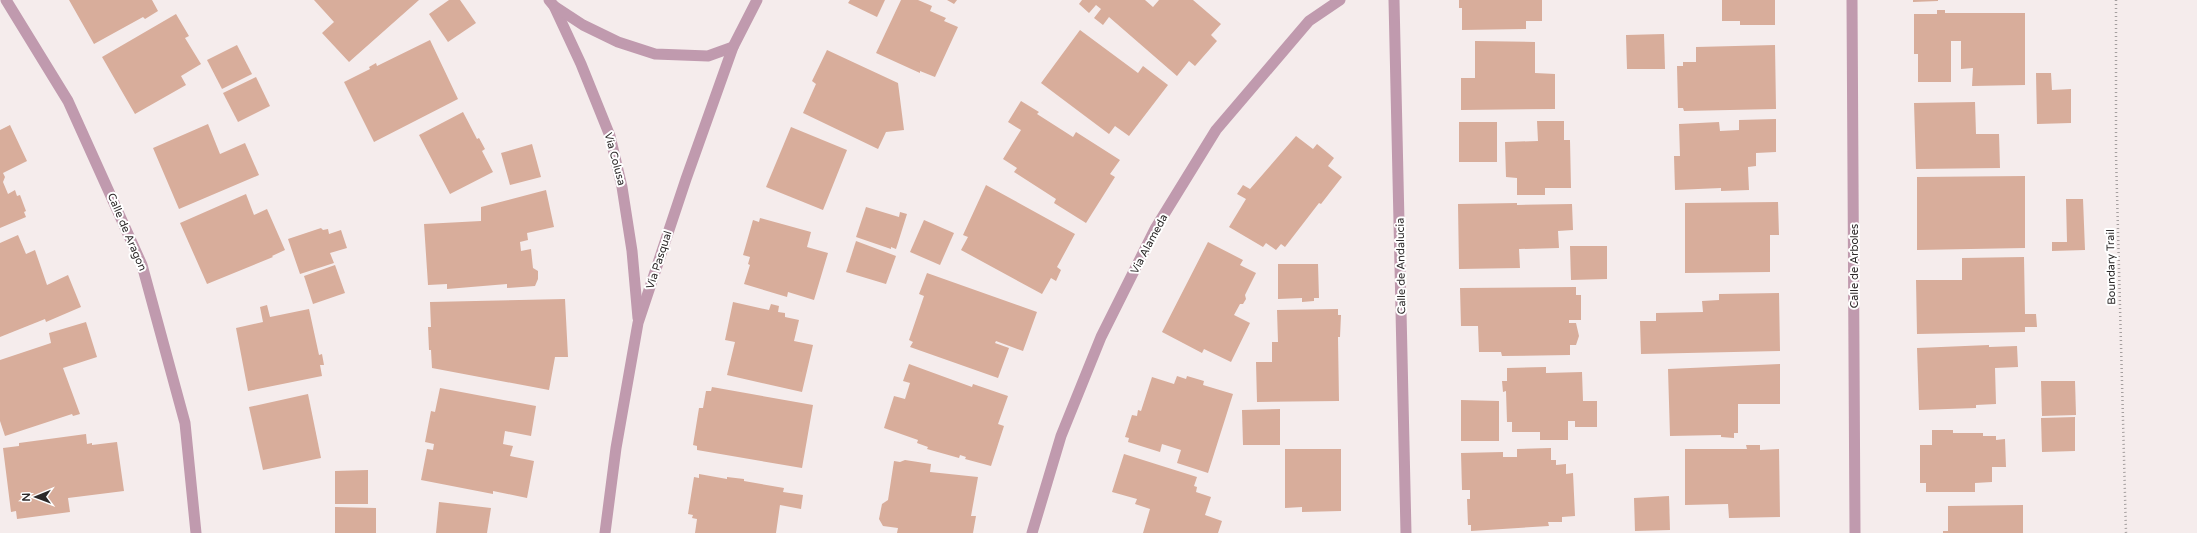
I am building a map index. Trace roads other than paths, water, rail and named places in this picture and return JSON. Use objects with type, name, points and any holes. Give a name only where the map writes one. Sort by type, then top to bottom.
[{"type":"street","name":"Calle de Aragon","points":[[6,0],[68,101],[142,265],[186,423],[196,533]]},
{"type":"street","name":"Via Pasqual","points":[[605,533],[616,448],[638,323],[686,179],[733,47],[757,0]]},
{"type":"street","name":"Via Alameda","points":[[1032,533],[1061,436],[1086,373],[1101,337],[1155,229],[1216,130],[1309,21],[1340,0]]},
{"type":"street","name":"Calle de Andalucia","points":[[1394,0],[1406,533]]},
{"type":"street","name":"Calle de Arboles","points":[[1852,0],[1855,533]]},
{"type":"street","name":"Via Colusa","points":[[551,3],[583,25],[618,42],[655,54],[708,56],[733,47]]},
{"type":"street","name":"Via Colusa","points":[[551,3],[581,64],[610,136],[622,187],[632,251],[638,323]]}]
